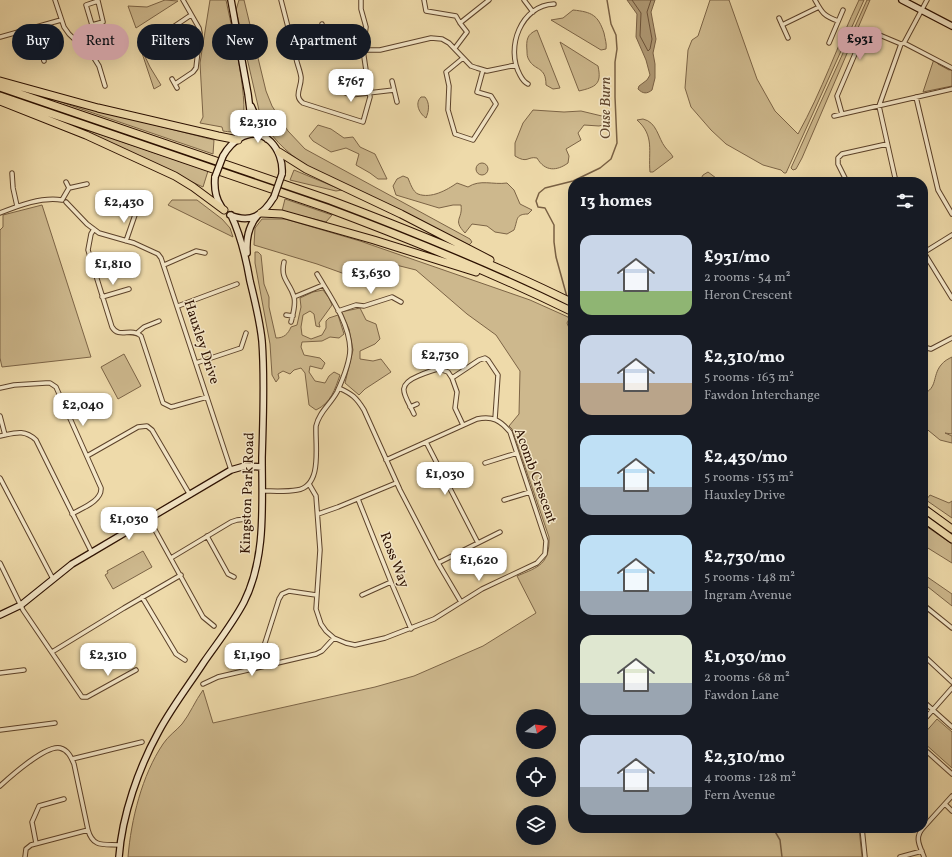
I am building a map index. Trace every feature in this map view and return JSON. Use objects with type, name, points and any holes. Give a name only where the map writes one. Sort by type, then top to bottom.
[{"type":"highway","points":[[0,81],[98,108],[218,136],[239,139]]},
{"type":"highway","points":[[0,87],[337,203],[422,235],[516,276],[568,301]]},
{"type":"highway","points":[[0,96],[327,208],[419,243],[511,283],[568,310]]},
{"type":"highway","points":[[0,101],[86,135],[175,176],[193,187],[224,210]]},
{"type":"highway","points":[[279,152],[306,169],[439,233],[516,276]]},
{"type":"highway","points":[[260,214],[282,214],[374,240],[511,283]]},
{"type":"highway","points":[[928,512],[952,529]]},
{"type":"highway","points":[[928,522],[952,539]]},
{"type":"street","points":[[55,0],[61,20],[72,37]]},
{"type":"street","points":[[175,84],[193,72],[197,62],[200,33],[199,28],[183,0]]},
{"type":"street","points":[[231,0],[250,110],[247,128],[239,139],[231,145],[222,156],[215,178],[214,190],[216,197],[224,210],[238,218],[247,218],[260,214],[267,208],[274,197],[282,174],[282,163],[279,152],[267,138],[256,117],[248,94]]},
{"type":"street","points":[[282,0],[288,24]]},
{"type":"street","points":[[361,0],[361,9],[365,24]]},
{"type":"street","points":[[424,0],[426,11],[456,16],[467,32],[455,48]]},
{"type":"street","points":[[460,23],[489,0]]},
{"type":"street","points":[[524,0],[533,12]]},
{"type":"street","points":[[815,0],[825,16],[838,21]]},
{"type":"street","points":[[902,0],[952,26]]},
{"type":"street","points":[[895,177],[879,106],[902,43],[927,0]]},
{"type":"street","points":[[98,1],[104,22],[92,25],[86,4],[98,1]]},
{"type":"street","points":[[528,84],[522,79],[516,65],[515,48],[518,32],[524,21],[533,12],[554,4]]},
{"type":"street","points":[[782,25],[819,7]]},
{"type":"street","points":[[829,43],[843,10]]},
{"type":"street","points":[[178,24],[191,15]]},
{"type":"street","points":[[779,18],[788,38]]},
{"type":"street","points":[[48,24],[61,20]]},
{"type":"street","points":[[842,114],[837,96],[866,31],[870,31],[902,43],[952,68]]},
{"type":"street","points":[[0,37],[12,34]]},
{"type":"street","points":[[371,50],[380,50],[431,38],[442,39],[449,42],[471,66],[483,70],[516,65]]},
{"type":"street","points":[[464,58],[446,72],[449,86],[448,110],[455,134],[473,140],[496,104],[491,96],[477,92],[483,70]]},
{"type":"street","points":[[95,60],[99,66],[105,86]]},
{"type":"street","points":[[296,60],[301,78],[297,97],[299,101],[363,122],[370,101],[365,60]]},
{"type":"street","points":[[172,79],[178,88]]},
{"type":"street","points":[[392,81],[397,102]]},
{"type":"street","points":[[335,87],[351,95],[394,90]]},
{"type":"street","points":[[834,116],[952,89]]},
{"type":"street","points":[[916,97],[938,190],[952,214]]},
{"type":"street","points":[[239,139],[251,135],[258,135],[267,138]]},
{"type":"street","points":[[844,177],[838,164],[838,158],[842,154],[887,144]]},
{"type":"street","points":[[12,173],[13,188],[17,206]]},
{"type":"street","points":[[0,213],[17,206],[50,199],[64,201],[69,188],[66,182]]},
{"type":"street","points":[[69,188],[87,184]]},
{"type":"street","name":"Hauxley Drive","points":[[64,201],[86,224],[99,233],[126,241],[158,254],[164,265],[178,306],[231,470]]},
{"type":"street","points":[[126,241],[136,212]]},
{"type":"street","name":"Kingston Park Road","points":[[247,264],[246,247],[248,232],[254,220],[260,214]]},
{"type":"street","name":"Kingston Park Road","points":[[119,857],[120,845],[133,791],[152,745],[172,709],[234,619],[250,588],[256,570],[262,523],[262,340],[247,264],[240,237],[231,215]]},
{"type":"street","points":[[94,229],[91,234],[88,250],[114,331],[117,333],[134,332],[141,336],[163,402],[171,407],[207,397]]},
{"type":"street","points":[[928,249],[952,235]]},
{"type":"street","points":[[164,265],[196,251],[205,253]]},
{"type":"street","points":[[928,260],[952,298]]},
{"type":"street","points":[[284,262],[283,274],[294,297],[295,306],[291,322]]},
{"type":"street","points":[[262,491],[295,491],[309,484],[316,472],[317,420],[339,388],[346,369],[350,349],[346,331],[338,311],[317,274]]},
{"type":"street","points":[[178,306],[237,284]]},
{"type":"street","points":[[294,297],[323,285]]},
{"type":"street","points":[[102,297],[129,289]]},
{"type":"street","points":[[338,311],[356,305],[364,306],[392,297],[401,302]]},
{"type":"street","points":[[286,315],[292,316]]},
{"type":"street","points":[[137,333],[144,327],[159,321]]},
{"type":"street","points":[[196,363],[241,348],[246,333]]},
{"type":"street","points":[[928,348],[931,349],[952,338]]},
{"type":"street","points":[[452,378],[479,360],[485,358],[488,360],[498,374],[495,419]]},
{"type":"street","points":[[414,414],[403,388],[408,381],[435,369],[439,369],[448,372],[452,378],[457,392],[455,408],[463,425]]},
{"type":"street","points":[[0,388],[20,384],[46,383],[53,385],[60,395],[100,484],[101,495],[72,514]]},
{"type":"street","points":[[339,388],[352,394],[357,399],[374,430],[396,483],[438,563],[461,602]]},
{"type":"street","points":[[410,406],[416,404]]},
{"type":"street","points":[[0,416],[5,435]]},
{"type":"street","name":"Acomb Crescent","points":[[334,638],[346,643],[355,644],[385,638],[434,619],[461,602],[514,573],[536,563],[545,554],[546,541],[510,432],[504,424],[495,419],[477,419],[386,460]]},
{"type":"street","points":[[87,456],[138,427],[147,426],[152,430],[190,495]]},
{"type":"street","points":[[0,436],[23,432],[32,436],[36,440],[92,553]]},
{"type":"street","points":[[426,442],[478,543]]},
{"type":"street","points":[[485,463],[517,453]]},
{"type":"street","points":[[0,615],[21,605],[72,564],[231,470],[245,466],[262,467]]},
{"type":"street","points":[[0,478],[53,579]]},
{"type":"street","points":[[318,514],[396,483]]},
{"type":"street","points":[[203,684],[218,677],[322,651],[334,638],[326,631],[316,609],[320,550],[318,514],[316,496],[309,484]]},
{"type":"street","points":[[504,500],[530,492]]},
{"type":"street","name":"Ross Way","points":[[358,499],[411,628]]},
{"type":"street","points":[[149,519],[203,616],[214,626]]},
{"type":"street","points":[[171,558],[231,522],[248,519]]},
{"type":"street","points":[[438,563],[500,532]]},
{"type":"street","points":[[207,536],[228,574],[234,577]]},
{"type":"street","points":[[0,564],[23,610],[82,697],[87,697],[136,670]]},
{"type":"street","points":[[52,652],[142,597],[181,576]]},
{"type":"street","points":[[362,595],[391,582]]},
{"type":"street","points":[[266,666],[263,649],[278,599],[282,594],[289,591],[316,595]]},
{"type":"street","points":[[142,597],[176,654],[185,660]]},
{"type":"street","points":[[928,609],[952,628]]},
{"type":"street","points":[[928,660],[952,682]]},
{"type":"street","points":[[0,673],[24,670]]},
{"type":"street","points":[[928,716],[952,688]]},
{"type":"street","points":[[928,706],[952,727]]},
{"type":"street","points":[[0,730],[55,723]]},
{"type":"street","points":[[72,759],[142,742]]},
{"type":"street","points":[[0,786],[26,764],[54,748],[62,749],[66,751],[72,759],[88,830],[92,840],[95,843],[120,845]]},
{"type":"street","points":[[928,752],[952,774]]},
{"type":"street","points":[[928,822],[952,796]]},
{"type":"street","points":[[36,843],[32,822],[39,806],[64,799]]},
{"type":"street","points":[[945,804],[952,811]]},
{"type":"street","points":[[25,857],[26,849],[36,843],[88,830]]},
{"type":"street","points":[[863,833],[865,857]]},
{"type":"street","points":[[918,833],[924,857]]},
{"type":"street","points":[[900,857],[922,851]]},
{"type":"shaded area","points":[[165,0],[178,1],[142,24],[137,24],[136,28],[128,6],[147,7]]},
{"type":"shaded area","points":[[210,0],[226,0],[231,24],[212,24],[212,60],[238,60],[244,104],[243,118],[240,127],[232,132],[223,131],[222,127],[200,123],[203,117],[200,63],[200,60],[204,60],[204,38]]},
{"type":"shaded area","points":[[239,0],[244,0],[250,24],[239,24],[236,10]]},
{"type":"shaded area","points":[[710,0],[729,0],[757,79],[775,111],[798,134],[815,101],[859,0],[864,0],[786,173],[763,165],[726,144],[711,130],[691,107],[685,88],[688,50],[692,40],[698,36]]},
{"type":"shaded area","points":[[867,0],[870,0],[802,158],[796,169],[793,170],[791,168]]},
{"type":"shaded area","points":[[573,10],[590,13],[597,18],[604,33],[606,49],[601,50],[551,20],[563,18]]},
{"type":"shaded area","points":[[537,30],[560,88],[553,89],[546,85],[546,79],[542,72],[531,63],[528,58],[528,38],[531,33]]},
{"type":"shaded area","points":[[560,42],[598,66],[599,77],[594,86],[579,91]]},
{"type":"shaded area","points":[[934,59],[938,64],[949,70],[952,69],[952,86],[923,92]]},
{"type":"shaded area","points":[[144,60],[147,60],[161,85],[154,89]]},
{"type":"shaded area","points":[[247,60],[259,60],[266,91],[272,106],[288,131],[305,149],[470,239],[472,242],[469,245],[315,171],[291,155],[266,128],[261,119]]},
{"type":"shaded area","points":[[421,97],[425,97],[428,102],[426,118],[418,106]]},
{"type":"shaded area","points":[[52,99],[214,140],[213,154]]},
{"type":"shaded area","points":[[533,110],[564,112],[581,111],[606,117],[607,124],[599,126],[584,125],[578,133],[581,140],[566,149],[569,156],[568,163],[560,168],[551,169],[540,163],[537,158],[525,160],[515,156],[515,143],[523,123]]},
{"type":"shaded area","points":[[643,119],[651,123],[665,147],[673,157],[653,172],[650,172],[650,144],[643,126],[637,120]]},
{"type":"shaded area","points":[[55,120],[208,171],[203,187]]},
{"type":"shaded area","points":[[318,125],[331,129],[344,138],[353,137],[360,147],[375,154],[387,179],[378,179],[356,165],[359,154],[346,148],[331,152],[313,141],[309,136]]},
{"type":"shaded area","points":[[480,163],[484,163],[488,169],[484,175],[480,175],[476,171],[476,167]]},
{"type":"shaded area","points":[[294,170],[342,190],[336,191],[290,180]]},
{"type":"shaded area","points":[[708,172],[715,177],[702,177]]},
{"type":"shaded area","points":[[403,176],[408,178],[416,193],[423,195],[433,195],[439,193],[457,183],[468,187],[477,183],[507,183],[514,190],[520,204],[532,210],[528,214],[519,216],[514,230],[507,234],[495,232],[487,226],[472,224],[465,233],[459,225],[461,205],[439,208],[396,195],[393,186],[397,179]]},
{"type":"shaded area","points":[[285,199],[332,215],[326,222],[282,211]]},
{"type":"shaded area","points":[[172,200],[197,200],[222,219],[230,228],[233,237],[168,205]]},
{"type":"shaded area","points":[[42,205],[91,357],[2,367],[0,358],[0,230],[3,227],[3,215]]},
{"type":"shaded area","points":[[262,219],[285,219],[360,241],[530,300],[568,317],[568,833],[860,833],[862,857],[128,857],[135,813],[143,784],[149,770],[167,738],[188,716],[203,690],[213,723],[375,687],[414,676],[483,646],[536,613],[517,576],[537,567],[542,563],[548,553],[549,537],[512,429],[509,426],[519,414],[520,371],[496,335],[467,314],[416,270],[388,263],[356,278],[317,264],[254,245],[255,228]]},
{"type":"shaded area","points":[[255,252],[258,252],[261,255],[264,284],[269,297],[269,307],[276,338],[287,334],[291,327],[297,325],[301,307],[300,298],[313,292],[323,290],[332,305],[319,323],[320,327],[316,326],[314,314],[310,311],[303,315],[301,327],[302,335],[311,339],[322,335],[326,328],[326,321],[329,318],[338,315],[344,334],[339,338],[330,337],[322,341],[302,342],[301,347],[304,355],[320,358],[325,363],[322,369],[310,366],[309,372],[315,381],[325,383],[329,376],[334,372],[340,375],[329,400],[316,410],[309,405],[305,373],[301,368],[294,370],[290,374],[283,371],[278,374],[279,378],[276,382],[272,375],[270,344],[255,263]]},
{"type":"shaded area","points":[[360,308],[366,320],[376,324],[380,339],[375,344],[360,351],[360,359],[373,361],[381,359],[391,372],[365,389],[359,395],[345,383],[353,350],[349,329],[341,312]]},
{"type":"shaded area","points":[[124,354],[141,386],[118,399],[101,367]]},
{"type":"shaded area","points":[[952,357],[952,434],[945,433],[952,436],[952,443],[940,440],[928,430],[928,391],[933,385],[938,369],[945,361]]},
{"type":"shaded area","points":[[930,495],[949,503],[952,501],[952,518],[928,501]]},
{"type":"shaded area","points":[[928,527],[952,544],[952,563],[928,548]]},
{"type":"shaded area","points":[[143,551],[152,567],[113,589],[105,575],[108,573],[107,571]]},
{"type":"shaded area","points":[[928,577],[952,594],[952,606],[928,587]]},
{"type":"shaded area","points":[[937,719],[952,732],[952,768],[928,746],[928,729]]},
{"type":"water","points":[[627,0],[655,0],[651,12],[656,39],[653,53],[655,78],[652,90],[647,93],[643,93],[638,89],[650,75],[646,60],[636,37],[637,14]]},
{"type":"waterway","name":"Ouse Burn","points":[[581,177],[600,168],[611,159],[617,143],[615,97],[615,62],[617,49],[616,35],[611,24],[607,0]]},
{"type":"waterway","name":"Ouse Burn","points":[[567,297],[556,257],[554,225],[545,208],[538,207],[536,201],[539,193],[545,188],[568,182]]},
{"type":"waterway","name":"Ouse Burn","points":[[776,833],[780,840],[782,857]]}]
